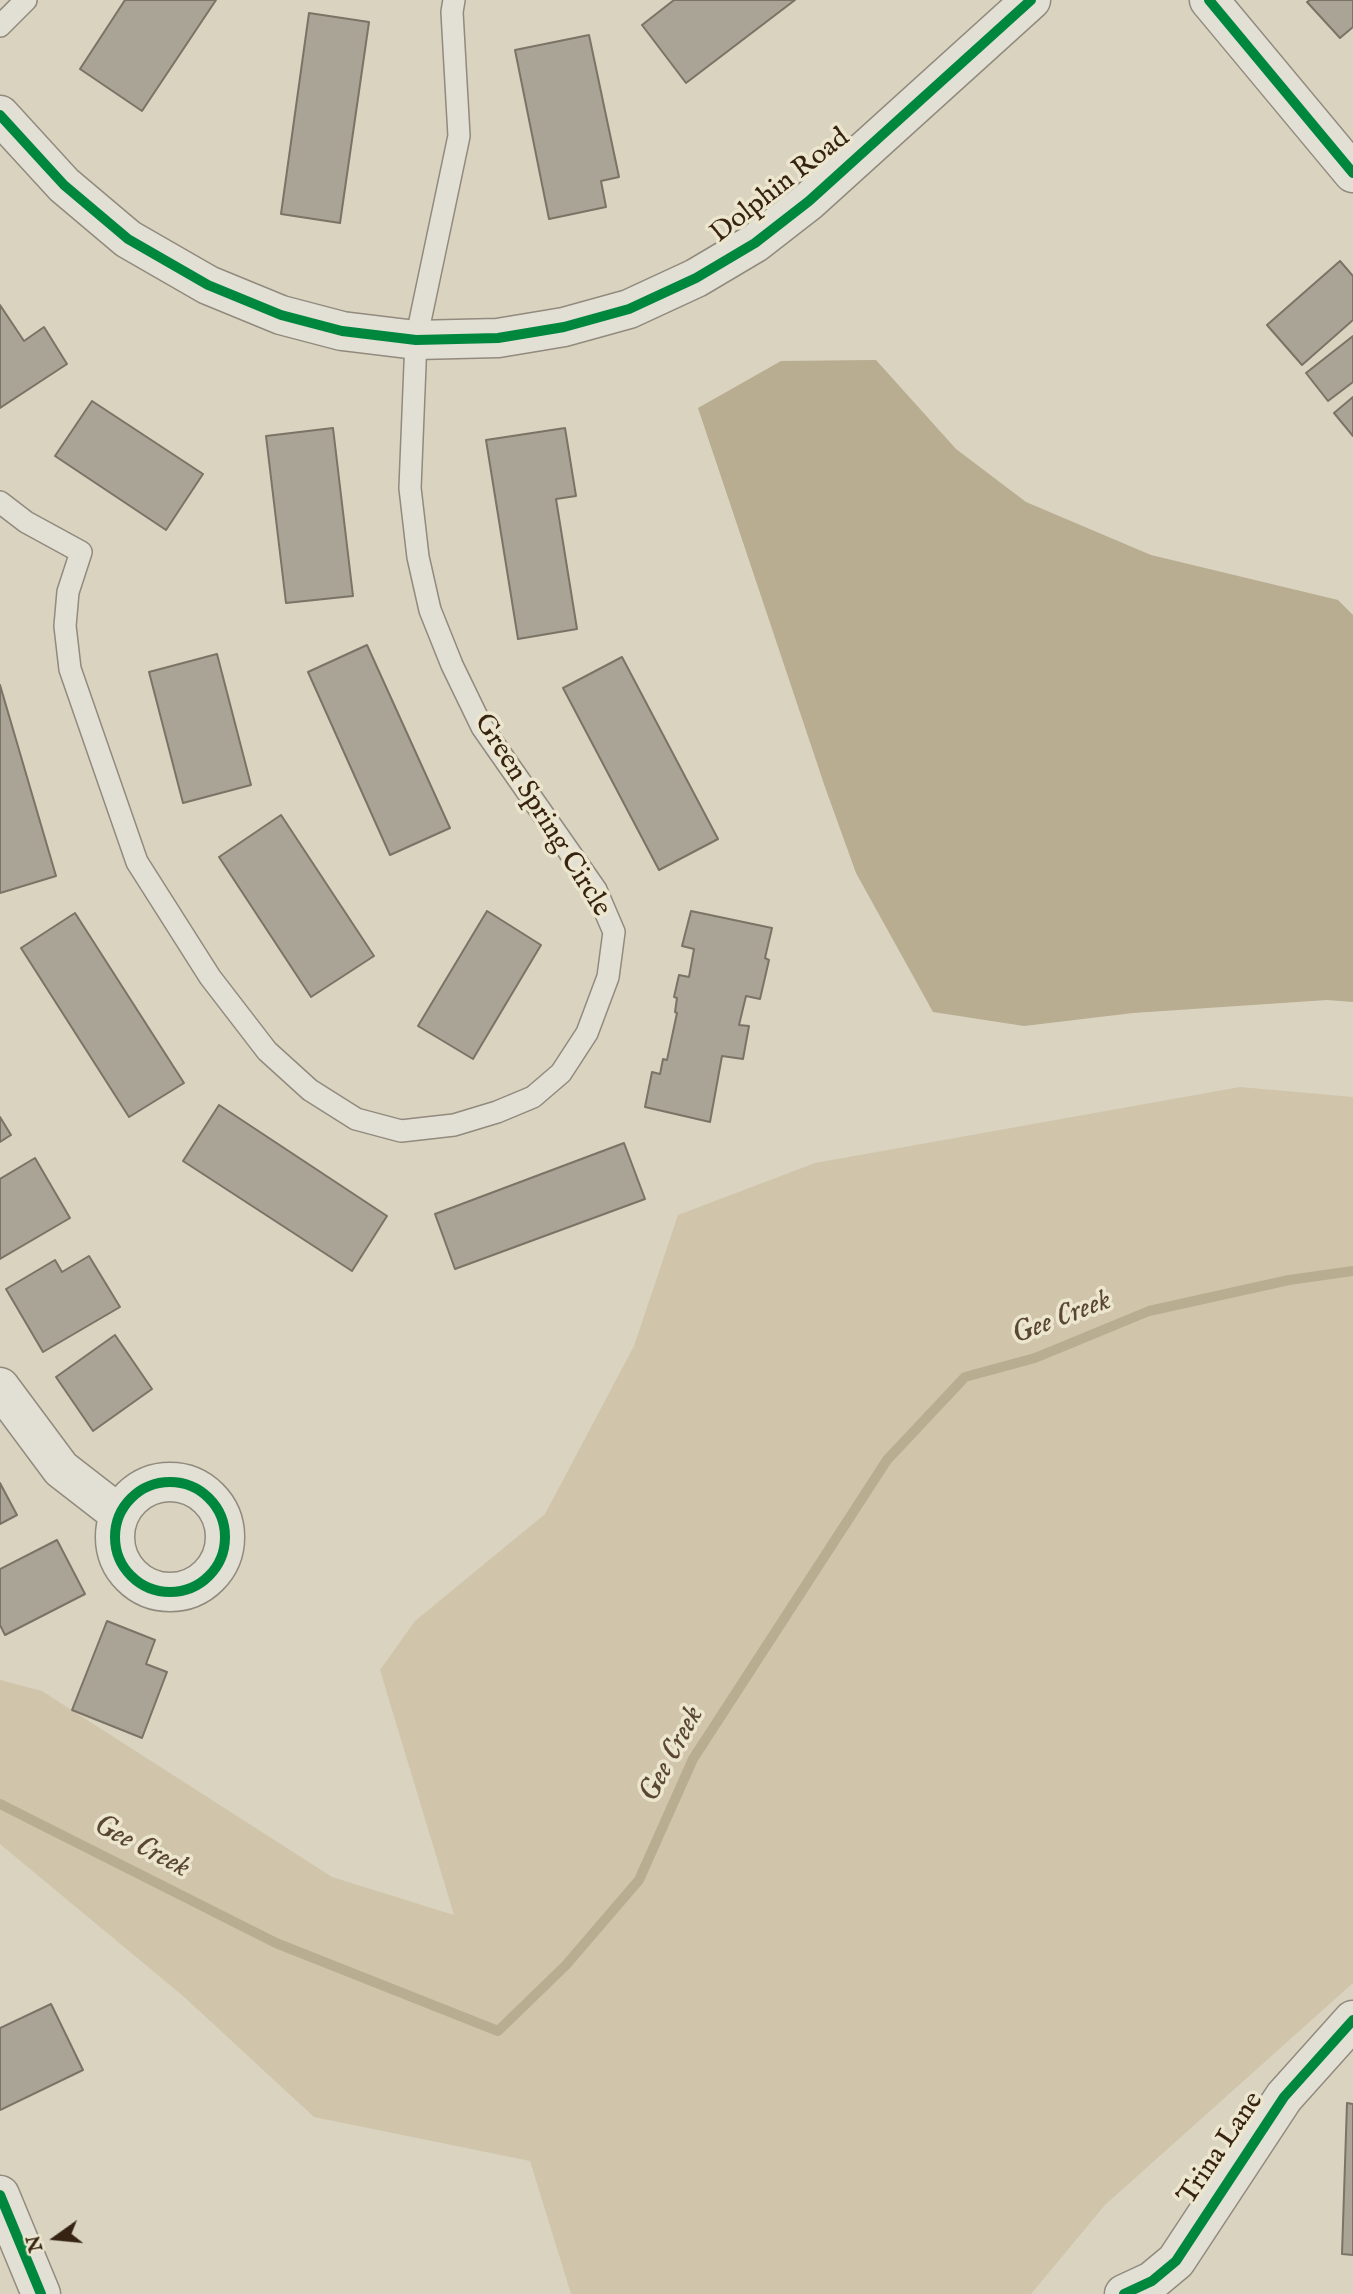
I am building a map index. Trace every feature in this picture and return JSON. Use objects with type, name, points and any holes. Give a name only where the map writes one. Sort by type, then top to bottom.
[{"type":"street","name":"Dolphin Road","points":[[0,115],[64,186],[128,239],[208,285],[281,315],[342,331],[416,340],[498,338],[564,327],[629,309],[696,278],[755,243],[809,201],[1031,0]]},
{"type":"street","points":[[1209,0],[1353,173]]},
{"type":"street","points":[[0,1387],[61,1469],[119,1514]]},
{"type":"street","name":"Trina Lane","points":[[1124,2294],[1152,2281],[1176,2261],[1284,2097],[1353,2020]]},
{"type":"street","points":[[0,2195],[41,2294]]},
{"type":"lane","points":[[0,26],[26,0]]},
{"type":"lane","name":"Green Spring Circle","points":[[0,502],[26,522],[81,552],[68,593],[65,626],[70,670],[137,862],[211,977],[267,1051],[310,1090],[356,1119],[401,1131],[454,1125],[497,1112],[533,1097],[561,1073],[587,1033],[608,977],[614,932],[596,890],[482,727],[429,610],[418,557],[410,488],[416,340],[458,136],[452,12],[454,0]]},
{"type":"shaded area","points":[[876,360],[956,449],[1026,502],[1151,555],[1338,600],[1353,615],[1353,1002],[1327,1000],[1133,1013],[1024,1026],[933,1012],[856,873],[698,408],[781,361]]},
{"type":"shaded area","points":[[1240,1087],[1353,1097],[1353,1983],[1105,2205],[1031,2294],[571,2294],[530,2161],[314,2117],[183,1996],[0,1844],[0,1680],[42,1691],[332,1877],[454,1915],[380,1670],[415,1621],[545,1514],[634,1346],[678,1215],[815,1163]]},
{"type":"building","points":[[125,0],[216,0],[142,111],[80,69]]},
{"type":"building","points":[[674,0],[795,0],[686,83],[642,25]]},
{"type":"building","points":[[1353,0],[1353,27],[1340,38],[1307,2]]},
{"type":"building","points":[[309,13],[369,22],[340,223],[281,214]]},
{"type":"building","points":[[589,35],[619,177],[601,181],[606,207],[549,219],[515,50]]},
{"type":"building","points":[[1340,261],[1353,276],[1353,320],[1302,365],[1267,325]]},
{"type":"building","points":[[0,305],[24,341],[44,327],[67,364],[0,408]]},
{"type":"building","points":[[1353,336],[1353,382],[1328,401],[1306,373]]},
{"type":"building","points":[[1353,397],[1353,436],[1334,413]]},
{"type":"building","points":[[92,401],[203,474],[166,530],[55,456]]},
{"type":"building","points":[[333,428],[353,596],[286,603],[266,436]]},
{"type":"building","points":[[565,428],[576,496],[556,499],[577,629],[518,639],[486,440]]},
{"type":"building","points":[[367,645],[450,828],[390,855],[308,672]]},
{"type":"building","points":[[217,654],[251,785],[183,803],[149,672]]},
{"type":"building","points":[[622,657],[718,839],[659,870],[563,688]]},
{"type":"building","points":[[0,685],[56,876],[0,893]]},
{"type":"building","points":[[281,815],[374,956],[311,997],[219,857]]},
{"type":"building","points":[[487,911],[541,945],[473,1059],[418,1026]]},
{"type":"building","points":[[691,911],[772,928],[765,958],[769,960],[760,999],[746,996],[739,1025],[749,1026],[743,1059],[722,1056],[710,1122],[645,1107],[652,1072],[660,1074],[663,1059],[667,1060],[677,1013],[677,998],[674,997],[679,975],[689,977],[694,949],[682,946]]},
{"type":"building","points":[[75,913],[184,1083],[129,1117],[21,948]]},
{"type":"building","points":[[219,1105],[387,1216],[352,1271],[183,1161]]},
{"type":"building","points":[[0,1117],[11,1135],[0,1142]]},
{"type":"building","points":[[624,1143],[645,1199],[455,1269],[435,1214]]},
{"type":"building","points":[[35,1158],[70,1218],[0,1259],[0,1179]]},
{"type":"building","points":[[89,1256],[120,1307],[43,1352],[6,1289],[55,1260],[62,1272]]},
{"type":"building","points":[[115,1335],[152,1389],[93,1431],[56,1377]]},
{"type":"building","points":[[0,1483],[17,1515],[0,1524]]},
{"type":"building","points":[[57,1540],[85,1594],[5,1635],[0,1625],[0,1569]]},
{"type":"building","points":[[107,1621],[155,1640],[146,1664],[167,1672],[142,1738],[72,1710]]},
{"type":"building","points":[[51,2004],[83,2070],[0,2110],[0,2028]]},
{"type":"building","points":[[1347,2103],[1353,2104],[1353,2255],[1342,2254]]},
{"type":"waterway","name":"Gee Creek","points":[[0,1804],[276,1943],[498,2031],[566,1965],[639,1880],[693,1759],[887,1460],[965,1377],[1035,1358],[1149,1311],[1289,1280],[1353,1271]]},
{"type":"cycle path","points":[[0,115],[64,185],[128,239],[208,285],[281,315],[342,331],[416,340],[498,338],[564,327],[629,309],[696,278],[755,243],[809,201],[1031,0]]},
{"type":"cycle path","points":[[1209,0],[1353,173]]},
{"type":"cycle path","points":[[170,1482],[191,1487],[209,1498],[220,1516],[225,1537],[220,1558],[209,1576],[191,1587],[170,1592],[149,1587],[131,1576],[120,1558],[115,1537],[120,1516],[131,1498],[149,1487],[170,1482]]},
{"type":"cycle path","points":[[1124,2294],[1152,2281],[1176,2261],[1284,2097],[1353,2020]]},
{"type":"cycle path","points":[[0,2195],[41,2294]]}]
